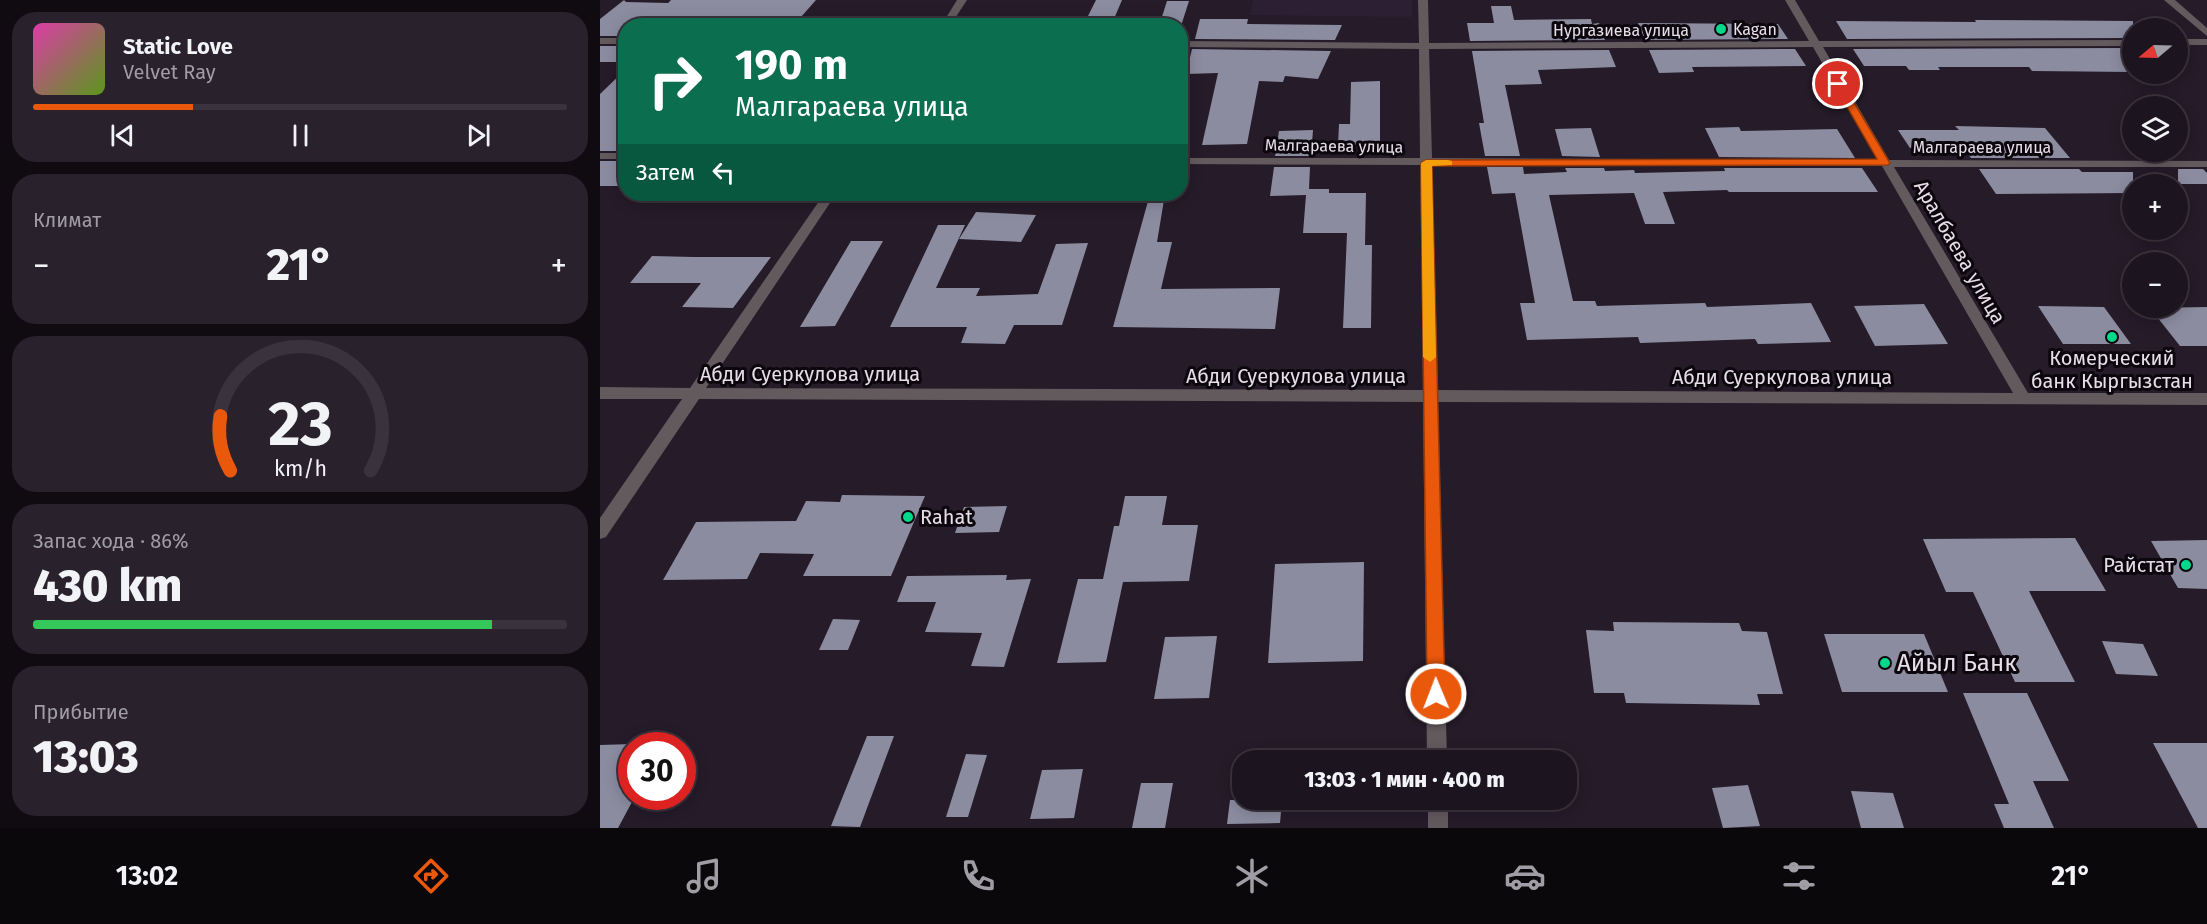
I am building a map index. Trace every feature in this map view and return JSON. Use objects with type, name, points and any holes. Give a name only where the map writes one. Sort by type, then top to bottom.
[{"type":"street","points":[[950,18],[962,0]]},
{"type":"street","points":[[1423,0],[1437,750]]},
{"type":"street","name":"Аралбаева улица","points":[[1790,0],[2024,399]]},
{"type":"street","points":[[2169,0],[2207,33]]},
{"type":"street","points":[[600,40],[618,41]]},
{"type":"street","points":[[2188,42],[2207,42]]},
{"type":"street","name":"Нургазиева улица","points":[[1188,44],[1424,46],[2122,43]]},
{"type":"street","points":[[600,156],[618,156]]},
{"type":"street","name":"Малгараева улица","points":[[1188,161],[2207,164]]},
{"type":"street","points":[[600,532],[825,201]]},
{"type":"street","name":"Абди Суеркулова улица","points":[[600,393],[2207,399]]},
{"type":"street","points":[[1438,810],[1438,828]]},
{"type":"shaded area","points":[[1253,0],[1412,0],[1412,17],[1250,15]]},
{"type":"building","points":[[624,0],[626,2],[668,3],[671,0],[816,0],[800,18],[618,18],[618,36],[600,36],[600,19]]},
{"type":"building","points":[[1096,0],[1122,0],[1114,18],[1087,18]]},
{"type":"building","points":[[1167,1],[1189,1],[1184,18],[1162,18]]},
{"type":"building","points":[[1491,6],[1511,6],[1514,20],[1591,19],[1592,24],[1599,23],[1605,40],[1470,41],[1467,23],[1494,23]]},
{"type":"building","points":[[1200,19],[1248,19],[1247,24],[1342,25],[1335,40],[1195,39]]},
{"type":"building","points":[[1975,20],[2122,21],[2122,38],[1847,39],[1836,21],[1976,22]]},
{"type":"building","points":[[1638,23],[1778,24],[1788,39],[1645,40]]},
{"type":"building","points":[[600,46],[618,46],[618,62],[600,62]]},
{"type":"building","points":[[2122,48],[2122,72],[2032,71],[2029,67],[1938,67],[1940,70],[1909,70],[1906,66],[1864,66],[1853,49]]},
{"type":"building","points":[[1192,49],[1331,51],[1318,79],[1285,76],[1283,82],[1259,81],[1247,144],[1202,145],[1218,73],[1188,74]]},
{"type":"building","points":[[1795,49],[1806,66],[1692,67],[1694,72],[1659,73],[1649,50]]},
{"type":"building","points":[[1609,50],[1616,67],[1538,70],[1542,84],[1505,85],[1520,156],[1485,156],[1479,123],[1484,123],[1472,51]]},
{"type":"building","points":[[618,77],[618,151],[600,151],[600,94]]},
{"type":"building","points":[[1380,81],[1380,144],[1338,145],[1339,124],[1350,124],[1351,82]]},
{"type":"building","points":[[1955,126],[2045,128],[2070,158],[1971,158],[1964,149],[1910,148],[1898,130],[1959,130]]},
{"type":"building","points":[[1739,127],[1741,131],[1837,129],[1855,158],[1719,157],[1705,128]]},
{"type":"building","points":[[1591,128],[1600,157],[1562,156],[1555,129]]},
{"type":"building","points":[[1313,130],[1311,156],[1275,156],[1279,131]]},
{"type":"building","points":[[600,161],[618,161],[618,186],[600,186]]},
{"type":"building","points":[[1274,167],[1310,167],[1309,189],[1329,189],[1329,193],[1366,193],[1365,245],[1372,245],[1371,328],[1343,328],[1347,233],[1303,233],[1306,195],[1270,196]]},
{"type":"building","points":[[1487,167],[1523,167],[1524,174],[1567,172],[1565,168],[1604,168],[1605,171],[1634,170],[1635,173],[1725,171],[1724,168],[1862,168],[1878,192],[1729,192],[1727,190],[1663,192],[1675,224],[1645,224],[1634,193],[1549,195],[1573,301],[1595,301],[1597,306],[1705,303],[1707,307],[1811,303],[1831,342],[1758,344],[1755,339],[1640,343],[1638,337],[1527,340],[1520,303],[1535,303],[1515,193],[1492,194]]},
{"type":"building","points":[[1979,169],[2079,169],[2082,172],[2133,172],[2133,174],[2122,174],[2122,193],[1996,194]]},
{"type":"building","points":[[2178,169],[2203,169],[2207,173],[2207,184],[2188,184],[2188,174],[2178,174]]},
{"type":"building","points":[[1148,201],[1164,201],[1157,242],[1172,242],[1161,289],[1280,288],[1275,329],[1113,327]]},
{"type":"building","points":[[976,212],[1036,215],[1021,242],[959,239]]},
{"type":"building","points":[[938,225],[965,225],[936,288],[980,288],[976,296],[1038,294],[1056,244],[1088,243],[1062,325],[1014,325],[1005,344],[961,343],[967,327],[890,327]]},
{"type":"building","points":[[851,241],[883,241],[835,326],[800,327]]},
{"type":"building","points":[[652,256],[771,257],[733,308],[682,307],[701,283],[630,283]]},
{"type":"building","points":[[1924,304],[1948,344],[1875,346],[1854,306]]},
{"type":"building","points":[[2038,306],[2104,307],[2131,344],[2063,344]]},
{"type":"building","points":[[2188,307],[2207,307],[2207,346],[2180,346],[2158,318],[2188,318]]},
{"type":"building","points":[[842,495],[925,496],[891,576],[803,576],[814,554],[760,553],[747,579],[663,580],[696,522],[796,521],[806,501],[840,502]]},
{"type":"building","points":[[1125,496],[1167,496],[1162,525],[1198,525],[1189,581],[1123,582],[1106,662],[1057,663],[1078,579],[1103,579],[1114,526],[1119,526]]},
{"type":"building","points":[[1007,506],[999,532],[955,533],[964,507]]},
{"type":"building","points":[[2075,538],[2106,591],[2029,591],[2075,682],[2015,682],[1973,592],[1946,592],[1923,539]]},
{"type":"building","name":"Райстат","points":[[2207,540],[2207,589],[2178,588],[2151,541]]},
{"type":"building","points":[[1364,562],[1363,661],[1268,663],[1275,564]]},
{"type":"building","points":[[1007,575],[1006,580],[1031,579],[1004,667],[971,666],[982,633],[925,632],[936,602],[897,602],[907,576]]},
{"type":"building","points":[[833,619],[860,620],[848,650],[819,650]]},
{"type":"building","points":[[1613,622],[1739,623],[1742,631],[1767,632],[1783,694],[1757,694],[1760,705],[1626,703],[1624,693],[1594,693],[1586,630],[1614,631]]},
{"type":"building","name":"Айыл Банк","points":[[1824,634],[1924,634],[1948,692],[1842,692]]},
{"type":"building","points":[[1217,636],[1209,698],[1154,699],[1165,637]]},
{"type":"building","points":[[2102,641],[2143,644],[2158,676],[2116,674]]},
{"type":"building","points":[[1963,693],[2027,693],[2069,781],[2033,781],[2054,828],[2004,828],[1994,804],[2009,804]]},
{"type":"building","points":[[867,736],[894,736],[860,827],[831,826]]},
{"type":"building","points":[[2153,743],[2207,743],[2207,828],[2198,828]]},
{"type":"building","points":[[618,744],[618,810],[628,810],[618,828],[600,828],[600,745]]},
{"type":"building","points":[[966,754],[987,755],[968,817],[946,817]]},
{"type":"building","points":[[1083,769],[1074,818],[1030,819],[1042,770]]},
{"type":"building","points":[[1141,783],[1173,783],[1165,828],[1132,828]]},
{"type":"building","points":[[1748,785],[1760,826],[1723,828],[1712,788]]},
{"type":"building","points":[[1851,791],[1893,793],[1904,828],[1861,828]]},
{"type":"building","points":[[1230,800],[1232,800],[1232,810],[1281,810],[1280,823],[1227,824]]},
{"type":"slow traffic","points":[[1430,357],[1426,163],[1448,163]]},
{"type":"place","name":"Kagan","points":[[1721,29]]},
{"type":"place","name":"Комерческий банк Кыргызстан","points":[[2112,337]]},
{"type":"place","name":"Rahat","points":[[908,517]]},
{"type":"place","name":"Райстат","points":[[2186,565]]},
{"type":"place","name":"Айыл Банк","points":[[1885,663]]},
{"type":"route","points":[[1436,694],[1426,163],[1884,163],[1838,84]]}]
